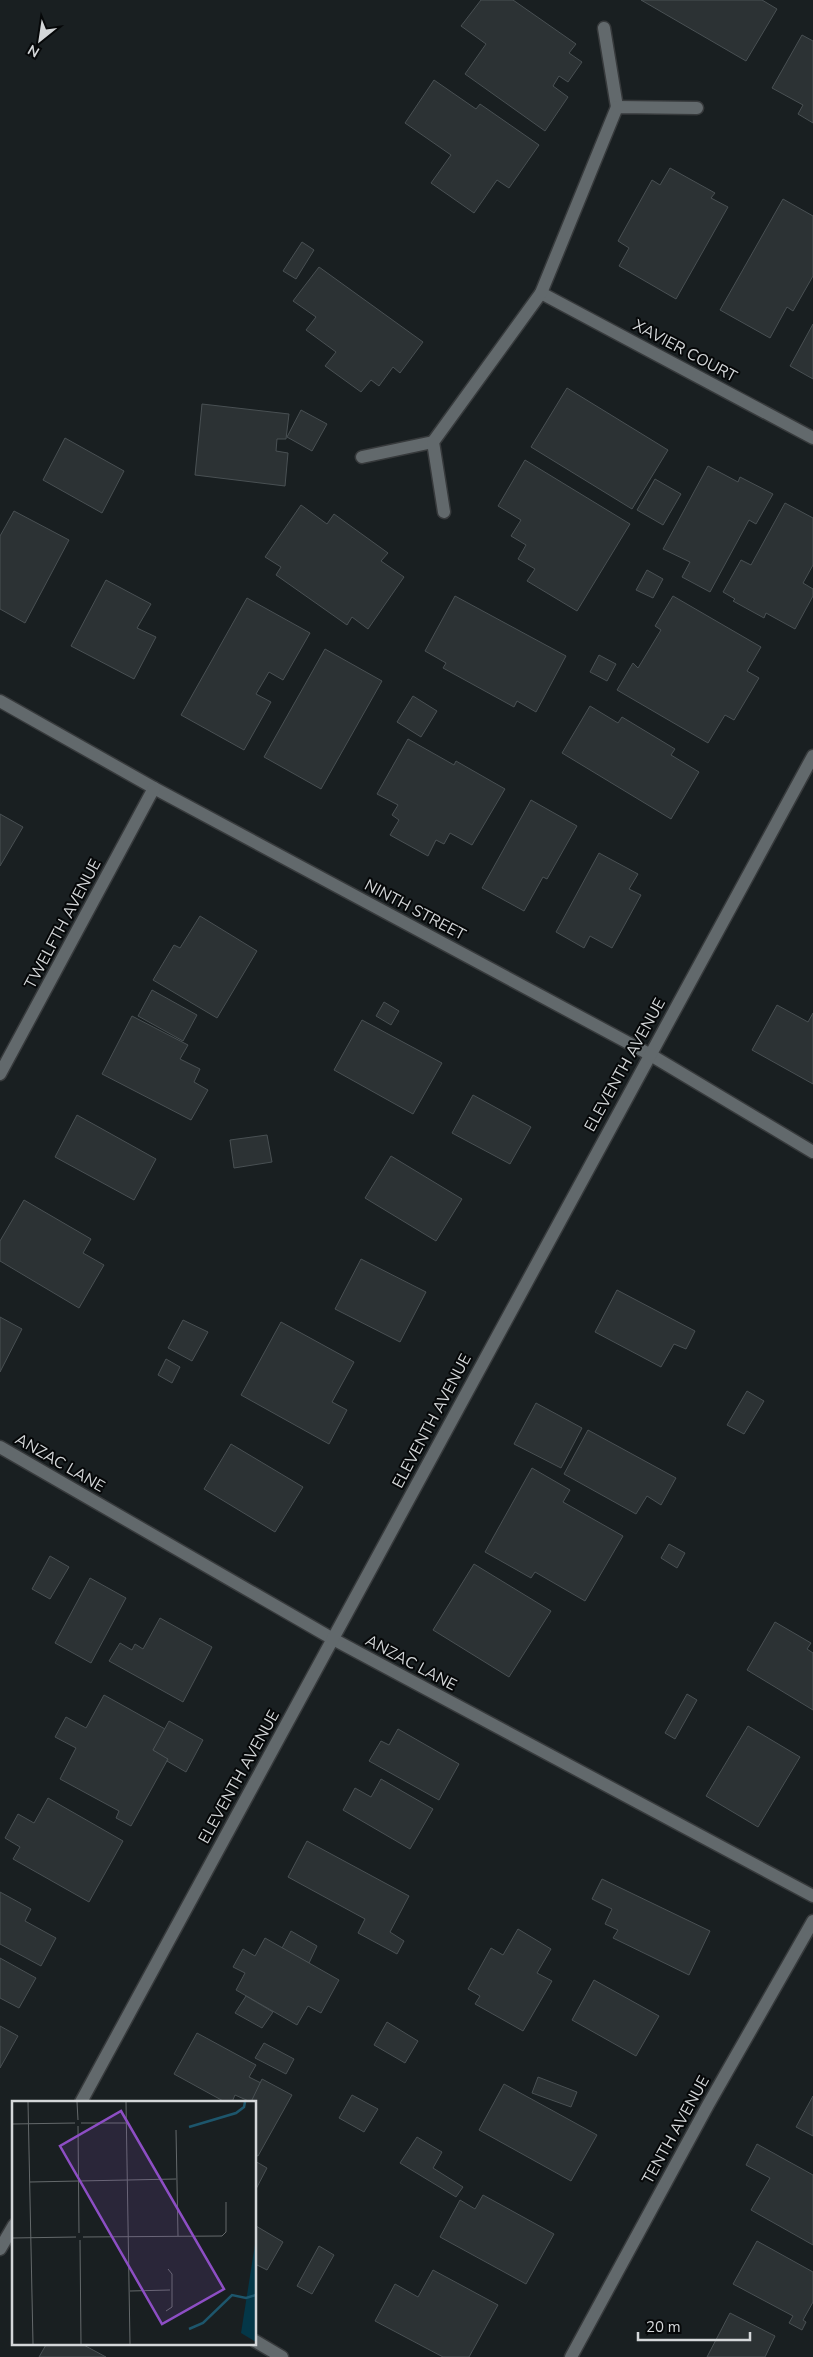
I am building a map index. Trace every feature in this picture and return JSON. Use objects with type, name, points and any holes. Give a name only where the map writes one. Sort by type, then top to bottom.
[{"type":"street","points":[[362,457],[433,442],[541,292],[617,107],[604,28]]},
{"type":"street","points":[[617,107],[697,108]]},
{"type":"street","name":"XAVIER COURT","points":[[541,292],[813,438]]},
{"type":"street","points":[[433,442],[444,512]]},
{"type":"street","name":"NINTH STREET","points":[[0,700],[154,788],[649,1054],[813,1152]]},
{"type":"street","name":"ELEVENTH AVENUE","points":[[82,2101],[649,1054],[813,756]]},
{"type":"street","name":"TWELFTH AVENUE","points":[[0,1074],[154,788]]},
{"type":"street","name":"ANZAC LANE","points":[[0,1448],[333,1639],[813,1896]]},
{"type":"street","name":"TENTH AVENUE","points":[[571,2357],[708,2105],[813,1921]]},
{"type":"street","points":[[0,2248],[12,2228]]},
{"type":"street","points":[[256,2342],[282,2357]]},
{"type":"building","points":[[481,0],[513,0],[576,44],[569,53],[582,62],[568,82],[559,76],[553,86],[568,97],[545,131],[465,74],[486,44],[461,26]]},
{"type":"building","points":[[641,0],[762,0],[777,9],[746,61]]},
{"type":"building","points":[[802,35],[813,41],[813,123],[798,114],[803,105],[772,88]]},
{"type":"building","points":[[434,80],[476,109],[480,104],[539,145],[509,188],[497,180],[474,213],[431,183],[451,155],[405,123]]},
{"type":"building","points":[[670,168],[715,193],[711,198],[728,207],[676,299],[619,266],[629,248],[618,241],[652,180],[660,185]]},
{"type":"building","points":[[783,199],[813,216],[813,276],[793,311],[787,307],[770,338],[720,310]]},
{"type":"building","points":[[302,242],[314,250],[296,279],[283,271]]},
{"type":"building","points":[[319,267],[423,342],[400,373],[393,367],[379,386],[371,380],[361,392],[325,366],[336,352],[306,330],[316,317],[293,301]]},
{"type":"building","points":[[813,324],[813,379],[790,366]]},
{"type":"building","points":[[567,388],[668,450],[632,509],[531,447]]},
{"type":"building","points":[[202,404],[289,414],[286,439],[277,439],[276,451],[288,453],[285,486],[195,475]]},
{"type":"building","points":[[301,410],[327,424],[312,451],[287,437]]},
{"type":"building","points":[[65,438],[124,471],[102,513],[43,480]]},
{"type":"building","points":[[525,460],[630,524],[577,611],[527,581],[535,569],[518,559],[526,545],[511,536],[521,520],[498,506]]},
{"type":"building","points":[[708,466],[738,482],[740,477],[773,494],[756,524],[749,520],[710,592],[682,577],[690,562],[663,549]]},
{"type":"building","points":[[655,479],[681,494],[663,525],[637,510]]},
{"type":"building","points":[[785,503],[813,518],[813,565],[803,583],[813,589],[813,596],[795,629],[766,613],[764,618],[733,601],[735,599],[723,592],[741,560],[751,565]]},
{"type":"building","points":[[301,505],[327,524],[334,514],[388,553],[381,561],[404,577],[368,629],[352,617],[347,625],[276,575],[281,567],[265,557]]},
{"type":"building","points":[[14,511],[69,540],[25,623],[0,609],[0,536]]},
{"type":"building","points":[[647,570],[663,579],[653,598],[636,590]]},
{"type":"building","points":[[106,580],[151,604],[137,628],[156,637],[134,679],[71,646]]},
{"type":"building","points":[[455,596],[566,656],[536,712],[517,701],[514,707],[443,668],[446,663],[425,651]]},
{"type":"building","points":[[673,596],[761,647],[747,671],[759,678],[734,720],[725,715],[708,743],[617,690],[633,663],[638,668],[661,630],[655,626]]},
{"type":"building","points":[[247,598],[310,633],[283,680],[269,672],[256,694],[271,702],[244,750],[181,715]]},
{"type":"building","points":[[325,649],[382,681],[321,789],[264,757]]},
{"type":"building","points":[[599,655],[616,664],[607,681],[590,672]]},
{"type":"building","points":[[413,696],[437,711],[421,737],[397,722]]},
{"type":"building","points":[[590,706],[618,723],[622,717],[675,749],[671,755],[699,772],[671,819],[562,753]]},
{"type":"building","points":[[408,739],[454,765],[456,761],[505,789],[472,845],[450,833],[444,844],[436,840],[428,856],[390,835],[399,820],[392,815],[398,805],[377,794]]},
{"type":"building","points":[[531,800],[577,826],[547,879],[543,877],[524,911],[482,888]]},
{"type":"building","points":[[0,814],[23,827],[0,866]]},
{"type":"building","points":[[599,853],[638,874],[629,889],[641,895],[612,948],[590,936],[584,948],[556,932]]},
{"type":"building","points":[[200,916],[257,951],[217,1018],[153,980],[174,945],[180,948]]},
{"type":"building","points":[[152,990],[197,1015],[183,1041],[138,1016]]},
{"type":"building","points":[[384,1002],[399,1011],[391,1025],[376,1016]]},
{"type":"building","points":[[777,1005],[808,1022],[813,1013],[813,1084],[752,1050]]},
{"type":"building","points":[[132,1016],[188,1045],[180,1059],[200,1069],[194,1082],[208,1090],[191,1120],[102,1074]]},
{"type":"building","points":[[362,1020],[442,1063],[413,1114],[334,1070]]},
{"type":"building","points":[[473,1095],[531,1127],[510,1164],[452,1133]]},
{"type":"building","points":[[77,1115],[156,1159],[134,1200],[55,1157]]},
{"type":"building","points":[[267,1135],[272,1162],[234,1168],[230,1140]]},
{"type":"building","points":[[391,1156],[462,1199],[436,1241],[365,1198]]},
{"type":"building","points":[[24,1200],[91,1239],[83,1253],[104,1265],[79,1308],[0,1261],[0,1241]]},
{"type":"building","points":[[361,1259],[426,1292],[400,1342],[335,1309]]},
{"type":"building","points":[[617,1290],[695,1331],[686,1349],[674,1344],[661,1367],[595,1332]]},
{"type":"building","points":[[0,1317],[22,1329],[0,1372]]},
{"type":"building","points":[[183,1320],[208,1332],[192,1361],[168,1348]]},
{"type":"building","points":[[281,1322],[354,1362],[332,1402],[347,1410],[329,1444],[241,1395]]},
{"type":"building","points":[[166,1359],[180,1367],[172,1383],[158,1375]]},
{"type":"building","points":[[747,1391],[764,1401],[744,1434],[727,1425]]},
{"type":"building","points":[[536,1403],[582,1428],[561,1468],[514,1444]]},
{"type":"building","points":[[588,1430],[676,1478],[661,1505],[647,1496],[636,1514],[564,1474]]},
{"type":"building","points":[[231,1444],[303,1487],[275,1532],[204,1489]]},
{"type":"building","points":[[532,1468],[570,1490],[563,1502],[623,1536],[585,1601],[535,1572],[531,1578],[485,1552]]},
{"type":"building","points":[[669,1544],[685,1553],[677,1568],[661,1558]]},
{"type":"building","points":[[50,1556],[69,1567],[50,1599],[32,1589]]},
{"type":"building","points":[[474,1564],[551,1611],[509,1677],[433,1630]]},
{"type":"building","points":[[90,1578],[126,1598],[91,1663],[55,1643]]},
{"type":"building","points":[[160,1618],[212,1647],[183,1702],[109,1661],[120,1643],[132,1650],[135,1644],[143,1649]]},
{"type":"building","points":[[775,1622],[811,1643],[807,1649],[813,1653],[813,1710],[747,1670]]},
{"type":"building","points":[[687,1694],[697,1700],[675,1739],[665,1733]]},
{"type":"building","points":[[104,1695],[165,1729],[153,1750],[168,1759],[131,1826],[116,1818],[119,1811],[60,1779],[76,1748],[55,1737],[66,1717],[86,1728]]},
{"type":"building","points":[[169,1721],[203,1740],[186,1772],[153,1750]]},
{"type":"building","points":[[748,1726],[800,1757],[758,1827],[706,1796]]},
{"type":"building","points":[[398,1729],[459,1764],[439,1800],[369,1761],[381,1741],[389,1745]]},
{"type":"building","points":[[381,1779],[433,1809],[410,1849],[343,1810],[355,1788],[371,1797]]},
{"type":"building","points":[[48,1798],[123,1841],[89,1902],[13,1859],[20,1847],[5,1838],[18,1814],[34,1823]]},
{"type":"building","points":[[307,1841],[409,1896],[390,1932],[404,1941],[397,1954],[358,1933],[365,1919],[288,1877]]},
{"type":"building","points":[[602,1879],[710,1931],[689,1975],[613,1938],[618,1930],[605,1924],[612,1909],[592,1899]]},
{"type":"building","points":[[0,1892],[31,1909],[25,1921],[56,1938],[41,1966],[0,1944]]},
{"type":"building","points":[[518,1929],[551,1949],[537,1973],[552,1981],[523,2031],[475,2004],[480,1996],[468,1989],[491,1948],[503,1955]]},
{"type":"building","points":[[291,1931],[317,1946],[309,1963],[282,1948]]},
{"type":"building","points":[[265,1938],[339,1980],[321,2013],[308,2006],[297,2025],[236,1990],[245,1973],[233,1967],[243,1949],[255,1956]]},
{"type":"building","points":[[0,1958],[36,1978],[19,2008],[0,1998]]},
{"type":"building","points":[[594,1980],[659,2016],[636,2056],[572,2020]]},
{"type":"building","points":[[246,1996],[273,2012],[262,2028],[235,2013]]},
{"type":"building","points":[[387,2022],[418,2041],[405,2063],[374,2045]]},
{"type":"building","points":[[0,2026],[18,2036],[0,2068]]},
{"type":"building","points":[[197,2033],[256,2065],[249,2077],[261,2083],[252,2101],[235,2095],[232,2101],[223,2101],[174,2074]]},
{"type":"building","points":[[264,2043],[294,2059],[286,2074],[255,2058]]},
{"type":"building","points":[[538,2077],[577,2092],[571,2107],[532,2093]]},
{"type":"building","points":[[262,2079],[292,2095],[258,2156],[256,2155],[256,2101],[251,2101]]},
{"type":"building","points":[[504,2084],[597,2135],[571,2181],[479,2130]]},
{"type":"building","points":[[352,2095],[378,2109],[364,2132],[339,2118]]},
{"type":"building","points":[[813,2096],[813,2136],[796,2127]]},
{"type":"building","points":[[417,2137],[442,2152],[433,2168],[463,2187],[456,2197],[400,2163]]},
{"type":"building","points":[[757,2144],[813,2175],[813,2245],[751,2210],[770,2178],[746,2165]]},
{"type":"building","points":[[256,2162],[267,2168],[256,2189]]},
{"type":"building","points":[[483,2195],[554,2234],[526,2284],[440,2237],[460,2200],[475,2209]]},
{"type":"building","points":[[256,2226],[283,2242],[267,2270],[256,2264]]},
{"type":"building","points":[[757,2241],[813,2272],[813,2302],[803,2320],[806,2322],[802,2330],[789,2323],[793,2316],[733,2284]]},
{"type":"building","points":[[319,2246],[334,2255],[312,2294],[297,2286]]},
{"type":"building","points":[[433,2270],[498,2305],[469,2357],[443,2357],[375,2321],[395,2284],[418,2297]]},
{"type":"building","points":[[730,2313],[775,2336],[765,2357],[707,2357]]},
{"type":"building","points":[[46,2344],[82,2344],[106,2357],[39,2357]]}]
